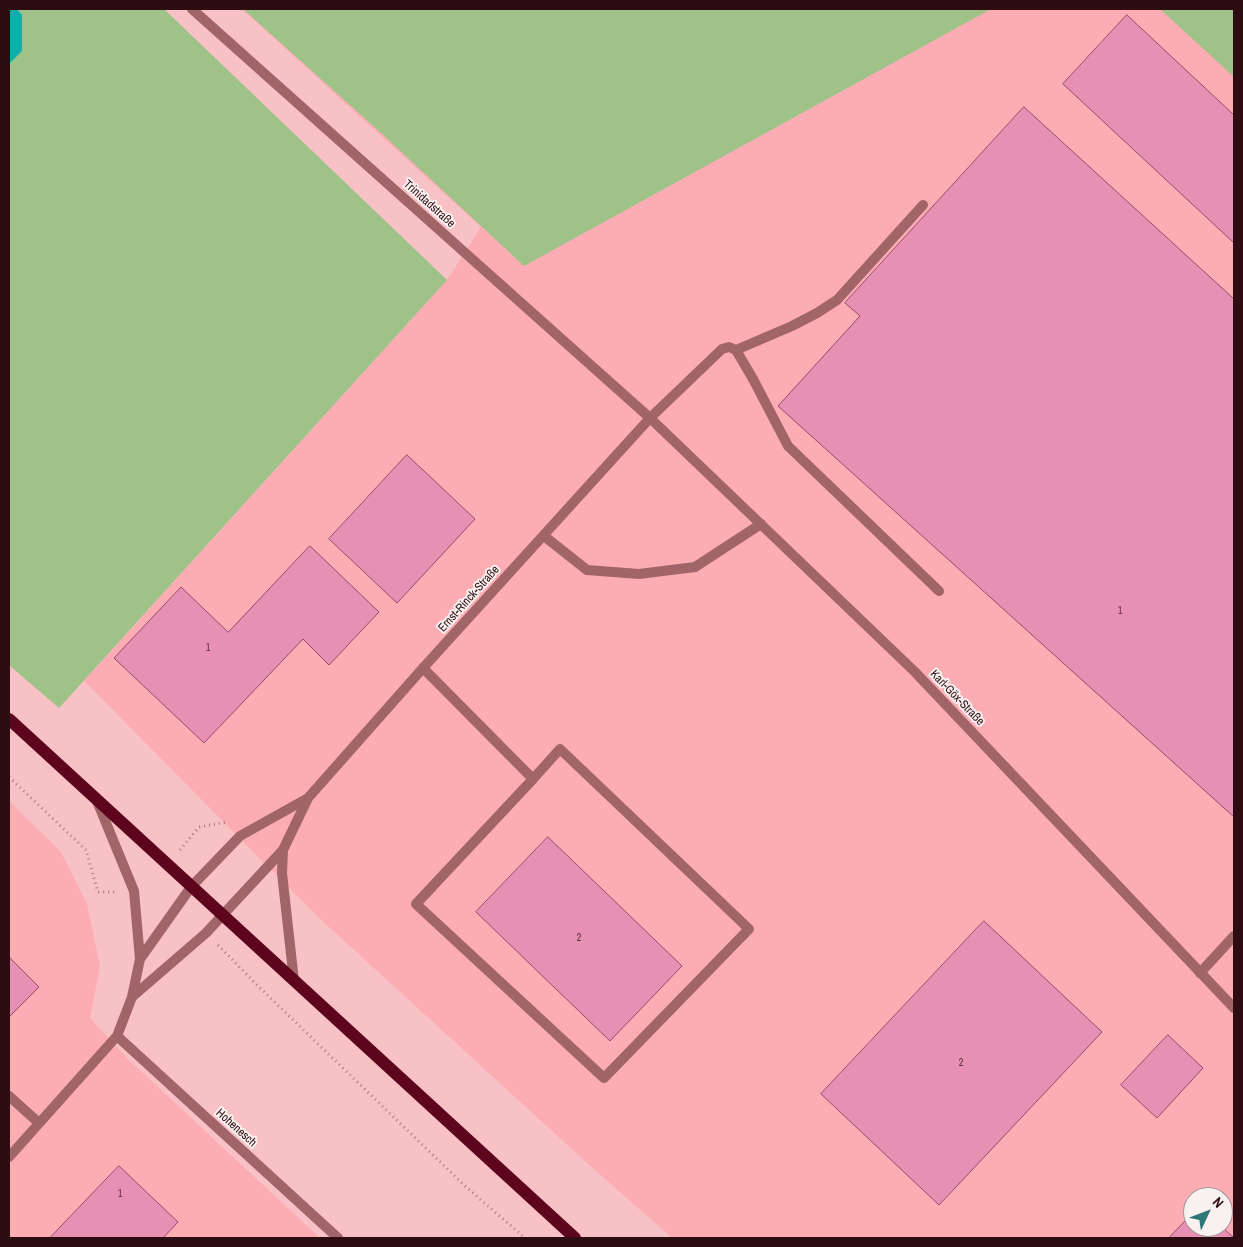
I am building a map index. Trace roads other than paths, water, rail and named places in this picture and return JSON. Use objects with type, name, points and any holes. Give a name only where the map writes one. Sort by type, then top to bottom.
[{"type":"main road","points":[[9,719],[575,1238]]},
{"type":"street","name":"Trinidadstraße","points":[[192,9],[650,418]]},
{"type":"street","name":"Ernst-Rinck-Straße","points":[[132,997],[206,933],[283,850],[308,798],[650,418],[722,349],[729,347],[736,350],[792,326],[837,300],[923,205]]},
{"type":"street","points":[[736,350],[788,446],[939,591]]},
{"type":"street","name":"Karl-Göx-Straße","points":[[650,418],[914,671],[1234,1008]]},
{"type":"street","points":[[544,536],[587,570],[639,574],[695,567],[761,524]]},
{"type":"street","points":[[423,668],[533,779]]},
{"type":"street","points":[[560,749],[749,929],[604,1078],[416,904],[533,779],[560,749]]},
{"type":"street","name":"Ernst-Rinck-Straße","points":[[140,959],[191,887],[240,836],[308,798]]},
{"type":"street","points":[[10,1154],[117,1036],[132,997],[140,959],[134,891],[97,801]]},
{"type":"street","name":"Ernst-Rinck-Straße","points":[[283,850],[282,872],[294,981]]},
{"type":"street","points":[[1200,973],[1234,936]]},
{"type":"street","name":"Hohenesch","points":[[117,1036],[338,1238]]},
{"type":"street","points":[[9,1096],[39,1123]]},
{"type":"water","points":[[9,9],[17,9],[22,15],[22,51],[9,64]]}]
